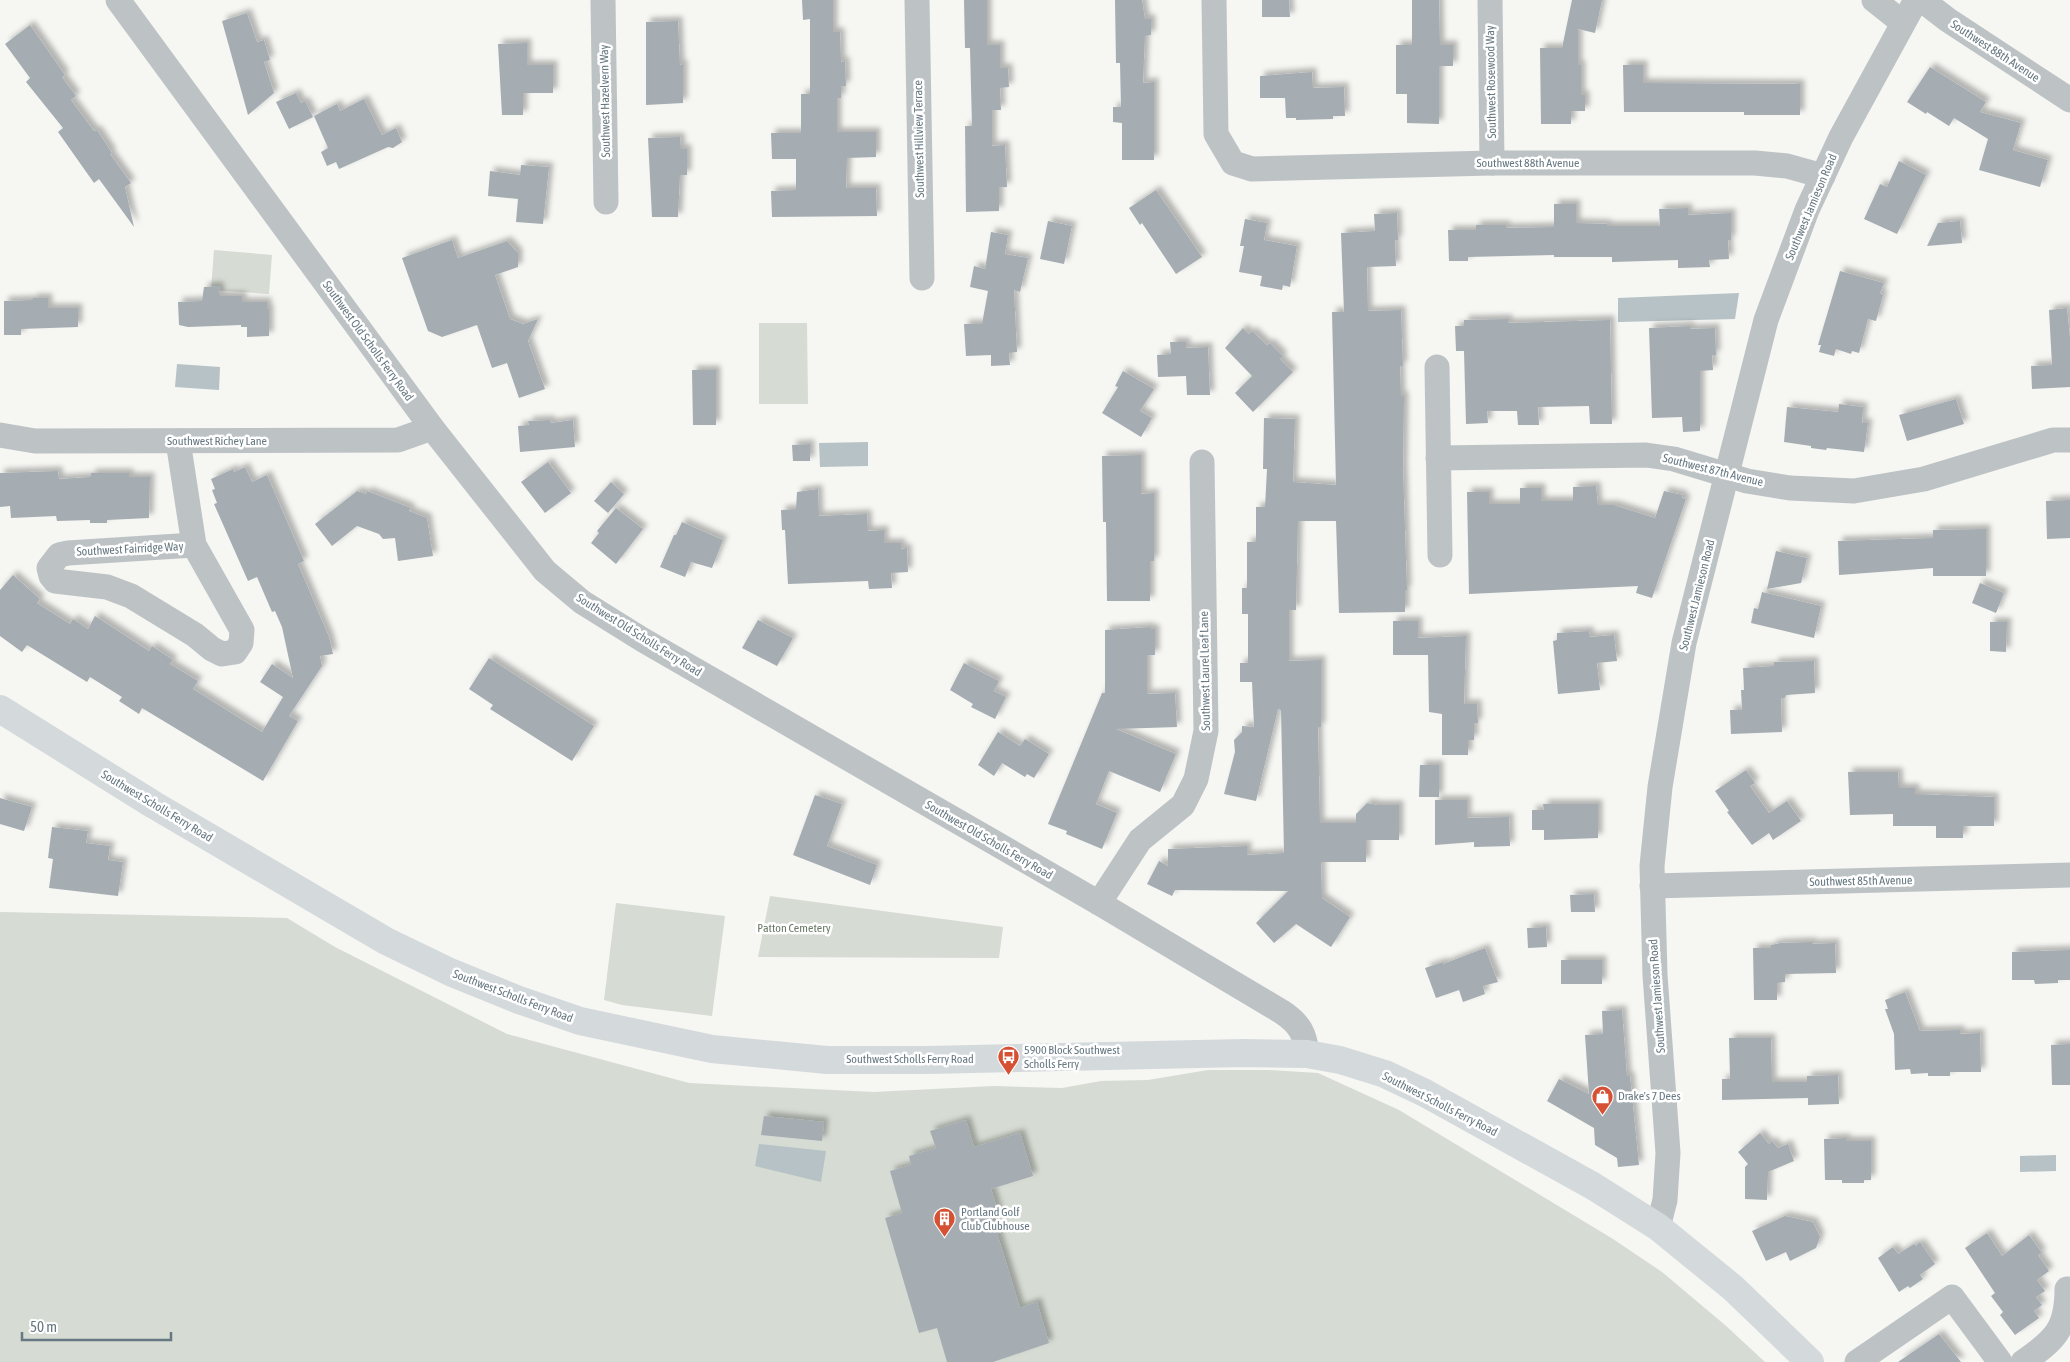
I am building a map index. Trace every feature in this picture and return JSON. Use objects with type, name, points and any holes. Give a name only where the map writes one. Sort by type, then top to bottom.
[{"type":"main road","name":"Southwest Scholls Ferry Road","points":[[0,709],[154,805],[386,941],[466,979],[580,1021],[712,1049],[827,1060],[927,1060],[1244,1052],[1307,1054],[1362,1066],[1425,1093],[1593,1186],[1658,1227],[1733,1288],[1810,1362]]},
{"type":"street","name":"Southwest Old Scholls Ferry Road","points":[[118,0],[432,428],[545,572],[582,602],[828,748],[1099,903],[1294,1020],[1306,1037],[1307,1054]]},
{"type":"street","name":"Southwest Hazelvern Way","points":[[603,0],[606,202]]},
{"type":"street","name":"Southwest Hillview Terrace","points":[[916,0],[922,278]]},
{"type":"street","name":"Southwest 88th Avenue","points":[[1214,0],[1216,134],[1233,163],[1252,169],[1492,163],[1755,163],[1787,166],[1822,176]]},
{"type":"street","name":"Southwest Rosewood Way","points":[[1490,0],[1492,163]]},
{"type":"street","points":[[1874,0],[1903,23]]},
{"type":"street","name":"Southwest Jamieson Road","points":[[1658,1227],[1665,1200],[1668,1153],[1655,975],[1652,886],[1658,805],[1684,643],[1697,583],[1728,476],[1754,359],[1766,320],[1793,246],[1822,176],[1916,0]]},
{"type":"street","name":"Southwest 88th Avenue","points":[[1922,0],[1948,20],[2070,100]]},
{"type":"street","points":[[1437,367],[1440,555]]},
{"type":"street","name":"Southwest Richey Lane","points":[[0,435],[36,441],[398,440],[432,428]]},
{"type":"street","name":"Southwest 87th Avenue","points":[[1438,458],[1646,455],[1674,459],[1728,476],[1790,488],[1854,491],[1924,479],[2053,440],[2070,440]]},
{"type":"street","name":"Southwest Fairridge Way","points":[[178,442],[194,545],[242,630],[241,643],[235,652],[222,654],[212,649],[195,635],[131,596],[92,584],[55,581],[51,576],[49,568],[59,555],[68,553],[194,545]]},
{"type":"street","name":"Southwest Laurel Leaf Lane","points":[[1099,903],[1140,840],[1183,805],[1196,779],[1202,758],[1206,732],[1202,462]]},
{"type":"street","name":"Southwest 85th Avenue","points":[[1652,886],[2070,876]]},
{"type":"street","points":[[2023,1362],[2056,1337],[2062,1327],[2067,1306],[2067,1289]]},
{"type":"street","points":[[1857,1362],[1952,1297],[2000,1362]]},
{"type":"green space","points":[[214,250],[272,255],[269,294],[211,290]]},
{"type":"green space","points":[[759,323],[807,323],[808,404],[759,404]]},
{"type":"green space","name":"Patton Cemetery","points":[[770,896],[1003,927],[999,958],[758,957]]},
{"type":"green space","points":[[616,903],[725,916],[712,1016],[622,1005],[604,1000]]},
{"type":"green space","points":[[0,912],[287,918],[335,947],[507,1034],[689,1083],[874,1092],[994,1086],[1062,1088],[1101,1081],[1148,1080],[1208,1070],[1268,1070],[1318,1073],[1399,1110],[1613,1239],[1662,1272],[1725,1325],[1765,1362],[0,1362]]},
{"type":"shaded area","points":[[1739,293],[1735,319],[1618,322],[1618,298]]},
{"type":"shaded area","points":[[177,364],[220,367],[219,390],[175,387]]},
{"type":"shaded area","points":[[868,442],[868,466],[820,467],[819,443]]},
{"type":"shaded area","points":[[759,1144],[826,1151],[821,1182],[755,1166]]},
{"type":"shaded area","points":[[2056,1155],[2056,1171],[2020,1172],[2020,1156]]},
{"type":"building","points":[[802,0],[833,0],[833,32],[840,32],[841,62],[845,61],[846,86],[841,86],[841,98],[837,98],[837,132],[876,132],[876,157],[847,158],[846,188],[876,188],[877,216],[772,217],[771,191],[796,190],[796,159],[772,159],[771,133],[801,133],[801,94],[810,94],[810,19],[803,20]]},
{"type":"building","points":[[964,0],[987,0],[987,45],[1000,45],[1000,68],[1008,68],[1009,87],[1000,88],[1001,110],[992,110],[992,146],[1005,145],[1007,187],[999,187],[999,211],[966,212],[965,126],[972,126],[970,48],[965,48]]},
{"type":"building","points":[[1115,0],[1142,0],[1145,19],[1151,19],[1151,35],[1145,36],[1143,83],[1154,82],[1154,160],[1122,160],[1122,123],[1113,122],[1113,107],[1121,107],[1120,63],[1116,63]]},
{"type":"building","points":[[1262,0],[1289,0],[1290,17],[1262,17]]},
{"type":"building","points":[[1412,0],[1439,0],[1440,45],[1453,45],[1453,66],[1439,66],[1439,124],[1407,123],[1407,94],[1396,94],[1396,45],[1412,45]]},
{"type":"building","points":[[1572,0],[1602,0],[1595,33],[1578,29],[1578,65],[1581,65],[1581,95],[1585,95],[1585,111],[1571,111],[1571,124],[1541,124],[1540,48],[1562,48]]},
{"type":"building","points":[[247,13],[257,42],[264,40],[270,60],[264,62],[274,93],[248,115],[222,21]]},
{"type":"building","points":[[678,21],[680,65],[683,64],[683,103],[646,105],[646,22]]},
{"type":"building","points":[[30,25],[65,75],[62,77],[76,96],[71,100],[94,131],[97,130],[112,153],[110,154],[131,183],[125,187],[134,227],[99,179],[94,183],[58,132],[63,128],[26,82],[30,78],[5,44]]},
{"type":"building","points":[[527,43],[527,65],[553,65],[553,93],[523,93],[523,115],[502,115],[498,44]]},
{"type":"building","points":[[1623,65],[1643,65],[1643,83],[1800,84],[1800,115],[1744,115],[1744,112],[1624,112]]},
{"type":"building","points":[[1930,67],[1986,102],[1980,112],[2021,123],[2013,150],[2048,160],[2040,187],[1979,170],[1988,139],[1954,118],[1949,126],[1907,102]]},
{"type":"building","points":[[1312,72],[1313,88],[1344,87],[1345,116],[1333,116],[1333,119],[1296,120],[1296,118],[1286,118],[1285,98],[1260,98],[1260,76]]},
{"type":"building","points":[[296,93],[301,103],[305,101],[313,117],[289,129],[276,102]]},
{"type":"building","points":[[364,99],[382,135],[396,128],[402,142],[393,148],[388,147],[339,169],[336,162],[327,166],[321,152],[328,148],[314,116],[337,104],[340,111]]},
{"type":"building","points":[[680,137],[681,149],[687,149],[687,175],[680,175],[678,217],[652,217],[648,138]]},
{"type":"building","points":[[1899,161],[1926,175],[1897,234],[1864,219],[1880,184],[1887,187]]},
{"type":"building","points":[[521,165],[549,167],[543,224],[516,222],[518,199],[488,196],[490,171],[520,175]]},
{"type":"building","points":[[1156,190],[1202,257],[1176,274],[1142,223],[1140,225],[1129,208]]},
{"type":"building","points":[[1554,204],[1576,204],[1576,223],[1607,224],[1607,226],[1660,226],[1659,209],[1688,208],[1688,215],[1731,213],[1731,240],[1728,240],[1729,259],[1709,260],[1710,267],[1678,268],[1678,260],[1612,262],[1612,257],[1554,257],[1554,255],[1468,257],[1468,261],[1449,261],[1448,230],[1476,230],[1476,225],[1506,225],[1506,228],[1554,227]]},
{"type":"building","points":[[1397,213],[1398,240],[1395,240],[1396,266],[1367,267],[1368,311],[1401,310],[1403,366],[1400,366],[1401,396],[1404,396],[1403,468],[1407,590],[1405,590],[1405,612],[1339,613],[1336,521],[1298,521],[1296,610],[1289,610],[1289,661],[1321,660],[1321,727],[1318,727],[1320,823],[1356,823],[1356,814],[1367,803],[1399,805],[1399,840],[1366,840],[1366,862],[1321,862],[1322,898],[1350,917],[1331,947],[1296,924],[1274,943],[1256,923],[1288,891],[1175,890],[1172,896],[1147,884],[1159,861],[1168,866],[1168,849],[1247,846],[1247,855],[1284,853],[1281,710],[1278,709],[1256,801],[1224,794],[1235,752],[1234,740],[1242,732],[1242,726],[1254,727],[1252,682],[1240,682],[1240,663],[1248,663],[1248,614],[1242,614],[1242,588],[1247,588],[1247,542],[1256,542],[1256,507],[1265,507],[1267,469],[1263,469],[1264,418],[1295,419],[1293,482],[1336,485],[1332,312],[1344,312],[1341,233],[1375,231],[1374,214]]},
{"type":"building","points":[[1245,219],[1267,223],[1264,240],[1297,246],[1290,287],[1283,285],[1282,290],[1260,286],[1262,276],[1239,272],[1244,246],[1240,246]]},
{"type":"building","points":[[1048,221],[1072,226],[1064,264],[1040,259]]},
{"type":"building","points":[[1960,221],[1962,243],[1927,246],[1938,223]]},
{"type":"building","points":[[991,232],[1008,235],[1005,254],[1028,258],[1020,292],[1014,290],[1017,352],[1009,353],[1010,365],[991,366],[991,355],[966,356],[964,324],[982,324],[988,291],[970,287],[974,266],[985,269]]},
{"type":"building","points":[[452,240],[458,258],[507,241],[518,253],[518,267],[495,275],[510,319],[523,324],[538,319],[528,341],[545,389],[519,398],[507,363],[492,368],[477,325],[442,337],[428,331],[402,258]]},
{"type":"building","points":[[1840,271],[1884,283],[1880,293],[1883,295],[1876,321],[1868,319],[1859,353],[1852,351],[1851,354],[1836,349],[1834,356],[1819,352],[1821,345],[1818,345]]},
{"type":"building","points":[[219,286],[220,296],[242,296],[242,302],[267,302],[267,309],[269,309],[269,336],[247,337],[247,327],[241,327],[241,325],[188,327],[179,325],[178,302],[202,301],[204,287]]},
{"type":"building","points":[[33,298],[48,298],[48,308],[78,308],[78,327],[21,329],[21,335],[4,335],[4,301],[33,300]]},
{"type":"building","points":[[2067,308],[2070,338],[2070,387],[2032,389],[2031,366],[2052,365],[2049,310]]},
{"type":"building","points":[[1508,319],[1508,323],[1610,320],[1612,424],[1590,424],[1589,406],[1538,407],[1539,425],[1518,425],[1517,411],[1487,411],[1488,423],[1466,424],[1464,351],[1456,351],[1455,326],[1464,326],[1464,320]]},
{"type":"building","points":[[1690,326],[1690,329],[1715,328],[1716,355],[1712,355],[1713,370],[1700,371],[1700,431],[1683,432],[1682,417],[1652,418],[1649,328]]},
{"type":"building","points":[[1243,328],[1249,334],[1252,331],[1267,345],[1270,343],[1283,356],[1280,359],[1293,372],[1253,412],[1235,393],[1252,376],[1225,348]]},
{"type":"building","points":[[1170,342],[1186,342],[1186,348],[1208,347],[1210,395],[1187,395],[1186,376],[1158,377],[1157,355],[1171,354]]},
{"type":"building","points":[[692,370],[716,370],[716,425],[693,425]]},
{"type":"building","points":[[1123,371],[1154,389],[1140,411],[1152,418],[1141,437],[1102,413],[1118,387],[1115,386]]},
{"type":"building","points":[[1956,399],[1964,424],[1907,441],[1899,415]]},
{"type":"building","points":[[1839,404],[1863,407],[1862,423],[1868,423],[1864,452],[1827,448],[1826,450],[1784,442],[1787,407],[1838,412]]},
{"type":"building","points":[[550,420],[551,423],[573,420],[575,447],[520,452],[518,426],[529,425],[528,421]]},
{"type":"building","points":[[810,444],[810,461],[793,461],[792,445]]},
{"type":"building","points":[[1141,455],[1141,494],[1154,493],[1154,561],[1150,561],[1150,601],[1107,601],[1106,522],[1103,522],[1102,456]]},
{"type":"building","points":[[548,462],[571,493],[545,513],[521,482]]},
{"type":"building","points":[[245,467],[252,482],[267,475],[304,561],[298,564],[329,637],[333,654],[320,656],[322,666],[289,716],[298,721],[263,781],[142,708],[139,714],[119,701],[122,697],[90,677],[87,682],[27,645],[22,652],[0,636],[0,590],[13,575],[40,599],[37,603],[70,624],[73,619],[88,629],[95,616],[149,651],[152,646],[173,660],[170,664],[198,681],[193,689],[262,732],[283,697],[260,682],[272,664],[293,678],[282,627],[275,611],[272,612],[257,577],[248,581],[214,504],[217,503],[212,490],[215,489],[211,479],[233,469],[234,472]]},
{"type":"building","points":[[58,471],[59,479],[91,477],[91,473],[129,473],[129,477],[150,477],[149,518],[107,520],[107,523],[90,523],[90,520],[57,521],[56,516],[11,518],[10,506],[0,507],[0,473]]},
{"type":"building","points":[[611,482],[624,494],[608,513],[594,501]]},
{"type":"building","points":[[1596,486],[1598,505],[1614,505],[1655,518],[1664,491],[1683,495],[1682,498],[1686,499],[1652,598],[1636,593],[1638,586],[1469,594],[1467,492],[1489,492],[1489,504],[1520,504],[1520,488],[1541,488],[1541,501],[1573,501],[1573,487]]},
{"type":"building","points":[[818,489],[819,516],[867,514],[868,531],[884,530],[884,543],[901,543],[901,549],[907,548],[908,572],[891,573],[892,588],[869,589],[868,581],[788,584],[785,530],[782,530],[781,510],[796,509],[797,492]]},
{"type":"building","points":[[357,491],[366,494],[367,491],[411,508],[409,511],[427,518],[433,556],[398,561],[395,538],[383,539],[379,534],[357,526],[332,546],[315,524]]},
{"type":"building","points":[[2070,500],[2070,538],[2047,539],[2046,501]]},
{"type":"building","points":[[616,508],[643,529],[616,564],[591,543],[599,533],[597,531]]},
{"type":"building","points":[[682,522],[723,540],[712,568],[691,562],[685,577],[660,567]]},
{"type":"building","points":[[1986,529],[1986,576],[1933,576],[1933,568],[1839,575],[1838,541],[1933,538],[1933,530]]},
{"type":"building","points":[[1776,551],[1807,558],[1801,583],[1767,589]]},
{"type":"building","points":[[1980,583],[2004,593],[1996,613],[1972,603]]},
{"type":"building","points":[[1762,592],[1821,606],[1814,638],[1751,623],[1754,608],[1758,609]]},
{"type":"building","points":[[758,620],[793,638],[777,666],[742,648]]},
{"type":"building","points":[[1393,621],[1418,621],[1418,638],[1466,636],[1464,704],[1477,704],[1478,723],[1474,723],[1474,740],[1468,740],[1468,755],[1442,755],[1442,714],[1429,712],[1428,655],[1393,655]]},
{"type":"building","points":[[1990,622],[2007,622],[2006,652],[1990,651]]},
{"type":"building","points":[[1150,627],[1150,629],[1155,629],[1155,655],[1147,655],[1147,694],[1175,693],[1177,727],[1116,729],[1176,754],[1160,792],[1109,771],[1096,804],[1117,813],[1102,849],[1066,834],[1067,831],[1048,824],[1102,693],[1105,693],[1105,630]]},
{"type":"building","points":[[1589,631],[1590,637],[1614,635],[1617,661],[1597,663],[1600,690],[1558,694],[1553,641],[1557,640],[1557,633]]},
{"type":"building","points":[[489,658],[594,726],[572,761],[490,709],[493,705],[469,689]]},
{"type":"building","points":[[1814,661],[1815,693],[1786,695],[1785,698],[1781,698],[1782,732],[1731,734],[1730,710],[1742,710],[1741,690],[1744,690],[1743,668],[1774,666],[1774,662]]},
{"type":"building","points":[[964,663],[999,681],[994,691],[1006,697],[995,719],[971,707],[973,704],[950,690]]},
{"type":"building","points":[[998,732],[1020,746],[1025,739],[1049,754],[1034,778],[1027,774],[1025,777],[1002,763],[994,776],[978,765]]},
{"type":"building","points":[[1420,765],[1439,765],[1439,797],[1419,797]]},
{"type":"building","points":[[1746,770],[1755,783],[1750,786],[1769,813],[1787,801],[1801,821],[1773,840],[1769,833],[1752,845],[1727,812],[1729,811],[1715,791]]},
{"type":"building","points":[[1848,772],[1898,772],[1899,788],[1915,788],[1915,794],[1994,797],[1994,826],[1963,826],[1963,838],[1936,838],[1936,826],[1893,826],[1893,814],[1850,815]]},
{"type":"building","points":[[815,795],[842,804],[827,846],[877,865],[870,885],[793,855]]},
{"type":"building","points":[[0,798],[32,807],[24,831],[0,824]]},
{"type":"building","points":[[1435,800],[1467,800],[1467,818],[1509,817],[1510,846],[1474,847],[1474,842],[1435,845]]},
{"type":"building","points":[[1543,804],[1598,804],[1598,838],[1544,840],[1544,830],[1532,830],[1532,810],[1544,810]]},
{"type":"building","points":[[52,827],[88,831],[86,843],[110,846],[108,860],[123,862],[118,896],[49,888],[53,859],[48,858]]},
{"type":"building","points":[[1594,894],[1595,912],[1571,912],[1570,895]]},
{"type":"building","points":[[1546,927],[1547,947],[1528,948],[1527,928]]},
{"type":"building","points":[[1812,942],[1812,944],[1835,943],[1836,973],[1785,974],[1785,982],[1777,983],[1777,1000],[1754,1000],[1753,948],[1771,948],[1771,945],[1781,943]]},
{"type":"building","points":[[1485,948],[1498,982],[1483,986],[1485,994],[1463,1002],[1459,990],[1436,998],[1425,968],[1443,962],[1443,964]]},
{"type":"building","points":[[2070,950],[2070,980],[2058,980],[2058,983],[2035,984],[2034,980],[2012,980],[2012,952]]},
{"type":"building","points":[[1561,960],[1602,960],[1602,984],[1561,984]]},
{"type":"building","points":[[1905,992],[1920,1031],[1960,1030],[1960,1034],[1980,1033],[1981,1072],[1950,1072],[1950,1076],[1928,1076],[1928,1073],[1911,1074],[1910,1069],[1895,1070],[1894,1034],[1885,1009],[1888,1009],[1885,1000]]},
{"type":"building","name":"Drake's 7 Dees","points":[[1622,1010],[1627,1076],[1630,1076],[1639,1165],[1618,1167],[1617,1158],[1595,1145],[1594,1128],[1547,1101],[1559,1079],[1589,1094],[1585,1035],[1603,1034],[1602,1011]]},
{"type":"building","points":[[1729,1038],[1771,1038],[1772,1082],[1807,1082],[1807,1076],[1838,1075],[1839,1104],[1808,1105],[1808,1098],[1722,1100],[1722,1079],[1730,1079]]},
{"type":"building","points":[[2070,1044],[2070,1085],[2052,1085],[2051,1045]]},
{"type":"building","points":[[764,1116],[824,1122],[822,1141],[761,1135]]},
{"type":"building","name":"Portland Golf Club Clubhouse","points":[[966,1120],[974,1147],[1020,1133],[1033,1176],[991,1189],[999,1215],[992,1217],[1020,1308],[1037,1302],[1049,1343],[993,1362],[947,1362],[937,1328],[919,1333],[885,1218],[902,1213],[890,1171],[911,1165],[909,1156],[936,1148],[930,1131]]},
{"type":"building","points":[[1760,1133],[1769,1144],[1772,1141],[1778,1148],[1788,1144],[1794,1161],[1768,1172],[1767,1200],[1745,1199],[1745,1167],[1748,1164],[1738,1152]]},
{"type":"building","points":[[1846,1138],[1846,1141],[1871,1141],[1871,1180],[1864,1180],[1864,1183],[1842,1183],[1842,1180],[1825,1180],[1824,1139]]},
{"type":"building","points":[[1785,1216],[1813,1222],[1820,1237],[1816,1248],[1790,1261],[1786,1252],[1766,1261],[1752,1231]]},
{"type":"building","points":[[1987,1233],[2002,1256],[2029,1235],[2042,1253],[2038,1255],[2049,1271],[2037,1280],[2045,1291],[2036,1297],[2042,1305],[2034,1311],[2039,1318],[2015,1335],[2000,1315],[2003,1312],[1991,1296],[1995,1293],[1965,1248]]},
{"type":"building","points":[[1920,1242],[1935,1264],[1920,1275],[1923,1279],[1910,1288],[1908,1286],[1899,1292],[1878,1258],[1893,1247],[1898,1254],[1914,1244],[1916,1246]]},
{"type":"building","points":[[1939,1334],[1961,1362],[1898,1362]]},
{"type":"place","name":"5900 Block Southwest Scholls Ferry","points":[[1008,1076]]},
{"type":"place","name":"Drake's 7 Dees","points":[[1602,1115]]},
{"type":"place","name":"Portland Golf Club Clubhouse","points":[[945,1238]]}]
